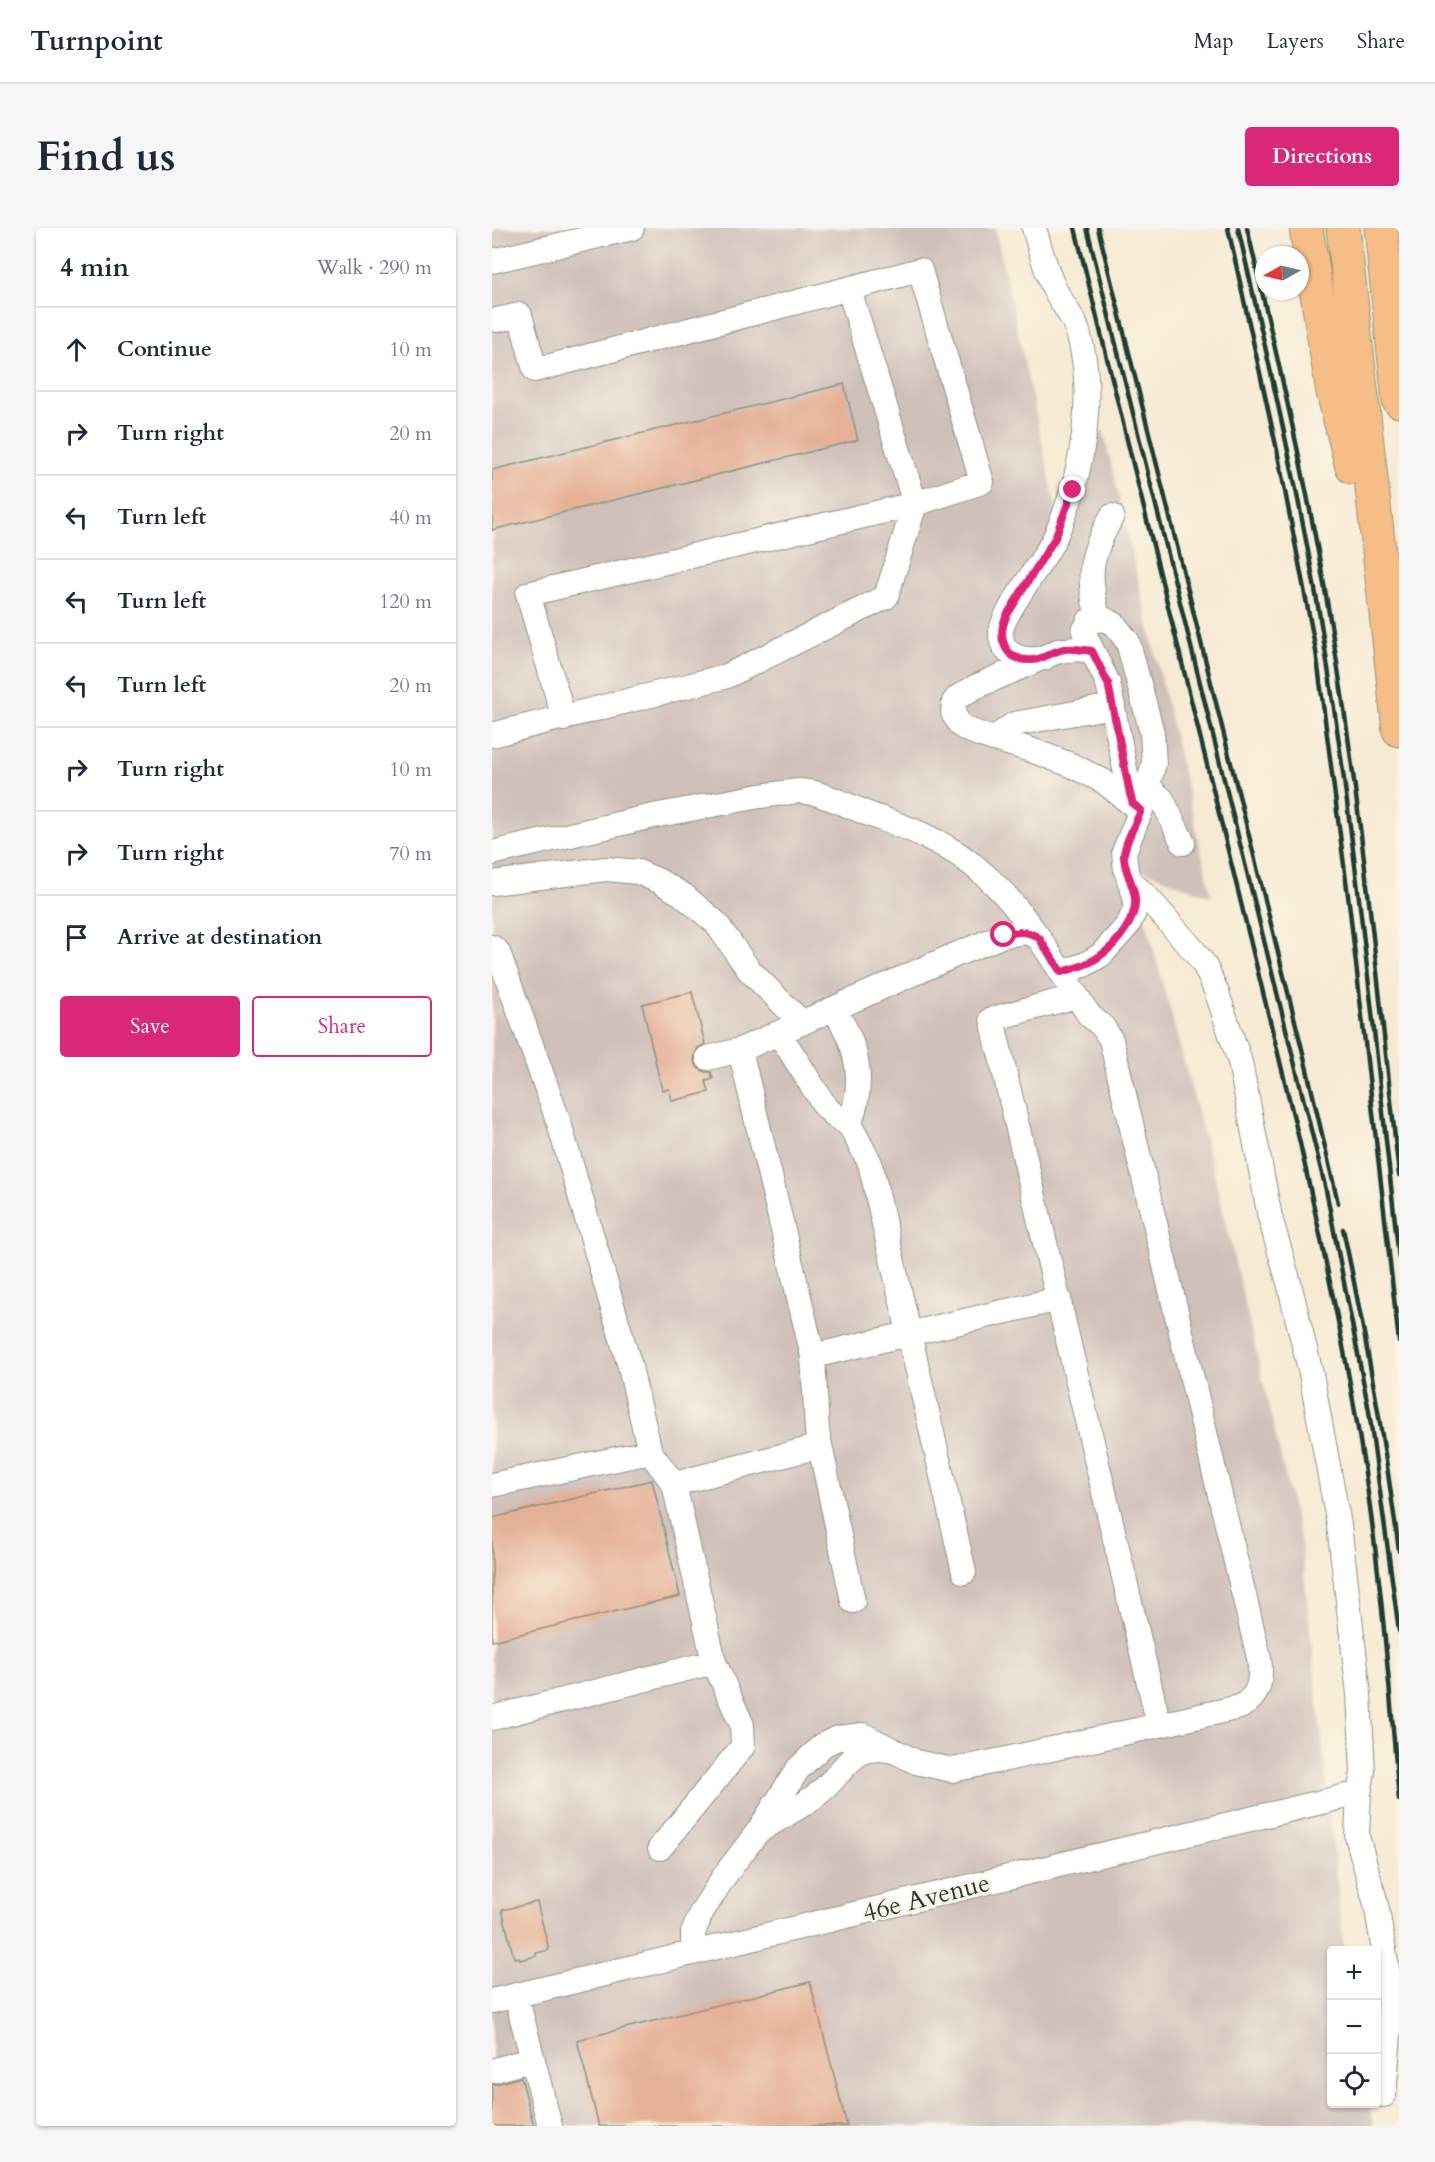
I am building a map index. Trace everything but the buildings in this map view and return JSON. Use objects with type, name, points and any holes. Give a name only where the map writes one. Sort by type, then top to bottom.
[{"type":"highway","points":[[1306,228],[1333,392],[1382,583]]},
{"type":"highway","points":[[1343,228],[1399,730]]},
{"type":"highway","points":[[1381,228],[1399,401]]},
{"type":"street","points":[[492,261],[632,228]]},
{"type":"street","points":[[1034,228],[1053,286],[1078,330],[1086,388],[1083,434],[1073,490],[1055,538],[1007,615],[1001,630],[1003,643],[1011,654],[1024,660],[1044,658]]},
{"type":"street","points":[[494,321],[520,315],[535,370],[920,270],[982,482],[915,504],[528,594],[564,718]]},
{"type":"street","points":[[492,735],[727,676],[886,597],[915,504],[849,290]]},
{"type":"street","points":[[1098,618],[1091,591],[1091,565],[1098,544],[1112,516]]},
{"type":"street","points":[[1061,972],[1084,965],[1101,955],[1115,941],[1134,912],[1136,899],[1126,871],[1124,852],[1154,763],[1155,748],[1128,642],[1114,624],[1098,618],[1089,621],[1084,631],[1108,683],[1141,800]]},
{"type":"street","points":[[1092,651],[1066,649],[1058,651],[975,687],[958,697],[954,702],[953,713],[960,725],[981,735],[1071,765],[1141,800],[1162,799],[1183,843]]},
{"type":"street","points":[[993,739],[1014,723],[1113,706]]},
{"type":"street","points":[[492,853],[653,816],[800,791],[831,798],[923,834],[968,860],[1015,904],[1089,1015],[1103,1027],[1111,1040],[1259,1658],[1260,1686],[1249,1702],[1239,1707],[952,1770],[916,1762],[863,1735],[838,1738],[823,1745],[798,1769],[701,1913],[693,1934],[693,1953]]},
{"type":"street","points":[[492,883],[606,868],[638,872],[659,881],[683,895],[710,917],[749,970],[802,1023]]},
{"type":"street","points":[[1132,884],[1148,898],[1184,938],[1205,966],[1217,993],[1240,1062],[1270,1217],[1299,1324],[1329,1464],[1339,1525],[1359,1694],[1363,1772],[1359,1793],[1357,1836],[1376,1904],[1388,1974],[1389,2049],[1384,2095]]},
{"type":"street","points":[[1004,935],[1018,918],[1015,904]]},
{"type":"street","points":[[708,1058],[740,1050],[1004,935],[1028,932],[1039,938]]},
{"type":"street","points":[[492,947],[498,952],[558,1120],[629,1363],[650,1452],[674,1484],[714,1662],[742,1725],[743,1746],[660,1848]]},
{"type":"street","points":[[1077,996],[992,1019],[1159,1725]]},
{"type":"street","points":[[832,1009],[847,1030],[858,1061],[855,1111],[849,1124]]},
{"type":"street","points":[[779,1033],[825,1106],[835,1116],[849,1124],[870,1162],[964,1572]]},
{"type":"street","points":[[740,1050],[813,1356],[817,1431],[853,1601]]},
{"type":"street","points":[[813,1356],[1059,1299]]},
{"type":"street","points":[[674,1484],[820,1446]]},
{"type":"street","points":[[492,1485],[650,1452]]},
{"type":"street","points":[[492,1718],[714,1662]]},
{"type":"street","points":[[759,1830],[820,1792],[854,1755],[862,1751],[881,1749],[894,1752]]},
{"type":"street","name":"46e Avenue","points":[[492,2001],[1359,1793]]},
{"type":"street","points":[[516,1995],[550,2126]]},
{"type":"street","points":[[492,2071],[533,2059]]},
{"type":"shaded area","points":[[492,228],[995,228],[1057,511],[1103,429],[1212,897],[1131,866],[1214,1173],[1301,1543],[1344,1946],[1327,1946],[1327,2108],[1370,2108],[1373,2126],[492,2126]]},
{"type":"railway","points":[[1075,228],[1300,1143],[1335,1307],[1370,1504],[1399,1800]]},
{"type":"railway","points":[[1087,228],[1326,1190],[1369,1411],[1399,1631]]},
{"type":"railway","points":[[1098,228],[1305,1061],[1338,1203]]},
{"type":"railway","points":[[1228,228],[1277,450],[1316,651],[1350,911],[1399,1342]]},
{"type":"railway","points":[[1238,228],[1296,491],[1325,649],[1356,877],[1399,1258]]},
{"type":"railway","points":[[1247,228],[1303,475],[1342,693],[1377,968],[1399,1175]]},
{"type":"railway","points":[[1343,1229],[1388,1470],[1399,1551]]},
{"type":"route","points":[[1004,935],[1024,932],[1035,935],[1061,972],[1084,965],[1101,955],[1128,925],[1134,912],[1136,899],[1126,871],[1124,852],[1141,810],[1133,804],[1130,794],[1108,683],[1101,666],[1092,651],[1075,649],[1058,651],[1044,658],[1024,660],[1011,654],[1001,637],[1002,624],[1055,538],[1073,490]]}]
